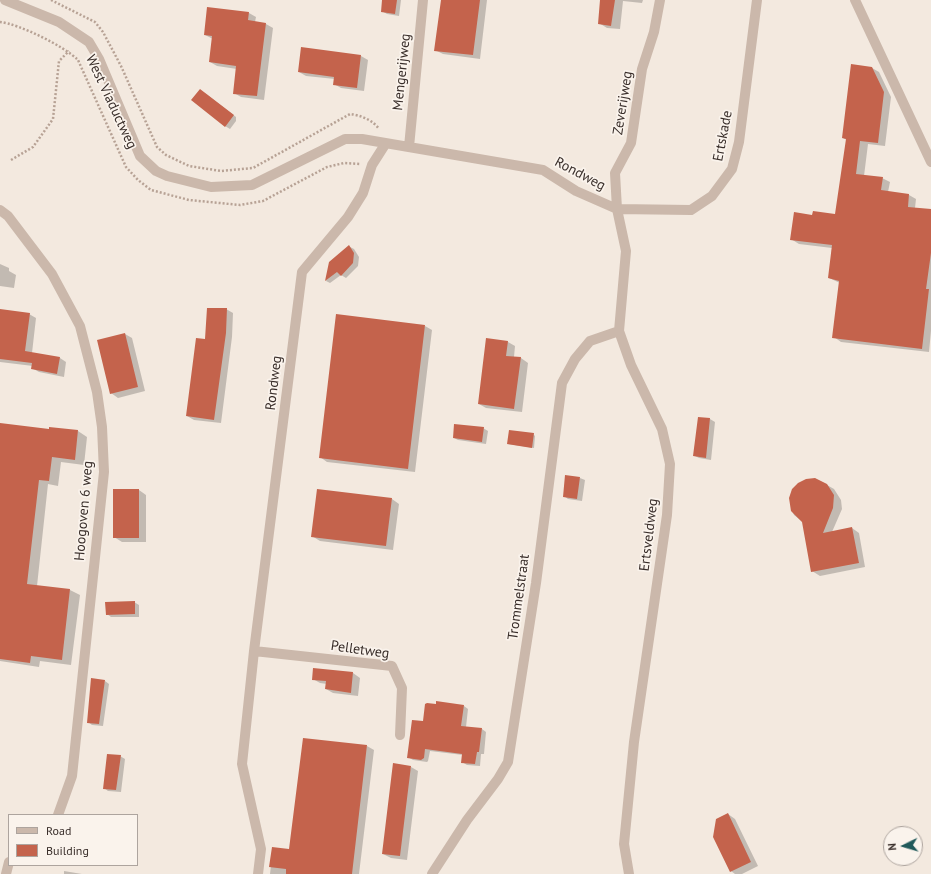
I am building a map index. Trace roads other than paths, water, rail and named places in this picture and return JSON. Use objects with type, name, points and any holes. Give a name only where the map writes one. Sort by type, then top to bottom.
[{"type":"street","name":"West Viaductweg","points":[[5,0],[59,22],[89,42],[99,59],[140,156],[156,171],[167,176]]},
{"type":"street","name":"Mengerijweg","points":[[409,147],[423,0]]},
{"type":"street","name":"Zeverijweg","points":[[617,209],[615,173],[631,143],[642,69],[654,32],[660,0]]},
{"type":"street","name":"Ertskade","points":[[617,209],[691,210],[712,196],[732,169],[739,142],[757,0]]},
{"type":"street","points":[[855,0],[931,162]]},
{"type":"street","name":"Rondweg","points":[[167,176],[211,187],[252,185],[345,139],[362,139],[543,170],[576,191],[617,209]]},
{"type":"street","name":"Rondweg","points":[[258,874],[261,849],[242,764],[254,651],[302,272],[348,217],[363,193],[372,166],[386,143]]},
{"type":"street","name":"Ertsveldweg","points":[[617,209],[626,251],[619,331],[631,365],[662,429],[670,464],[667,515],[633,749],[624,844],[629,874]]},
{"type":"street","name":"Hoogoven 6 weg","points":[[0,210],[8,216],[52,274],[80,326],[97,392],[102,427],[103,479],[72,776],[58,814]]},
{"type":"street","name":"Trommelstraat","points":[[432,874],[467,820],[498,779],[508,762],[536,583],[562,383],[575,358],[590,341],[619,331]]},
{"type":"street","name":"Pelletweg","points":[[254,651],[392,666],[402,688],[400,736]]}]
